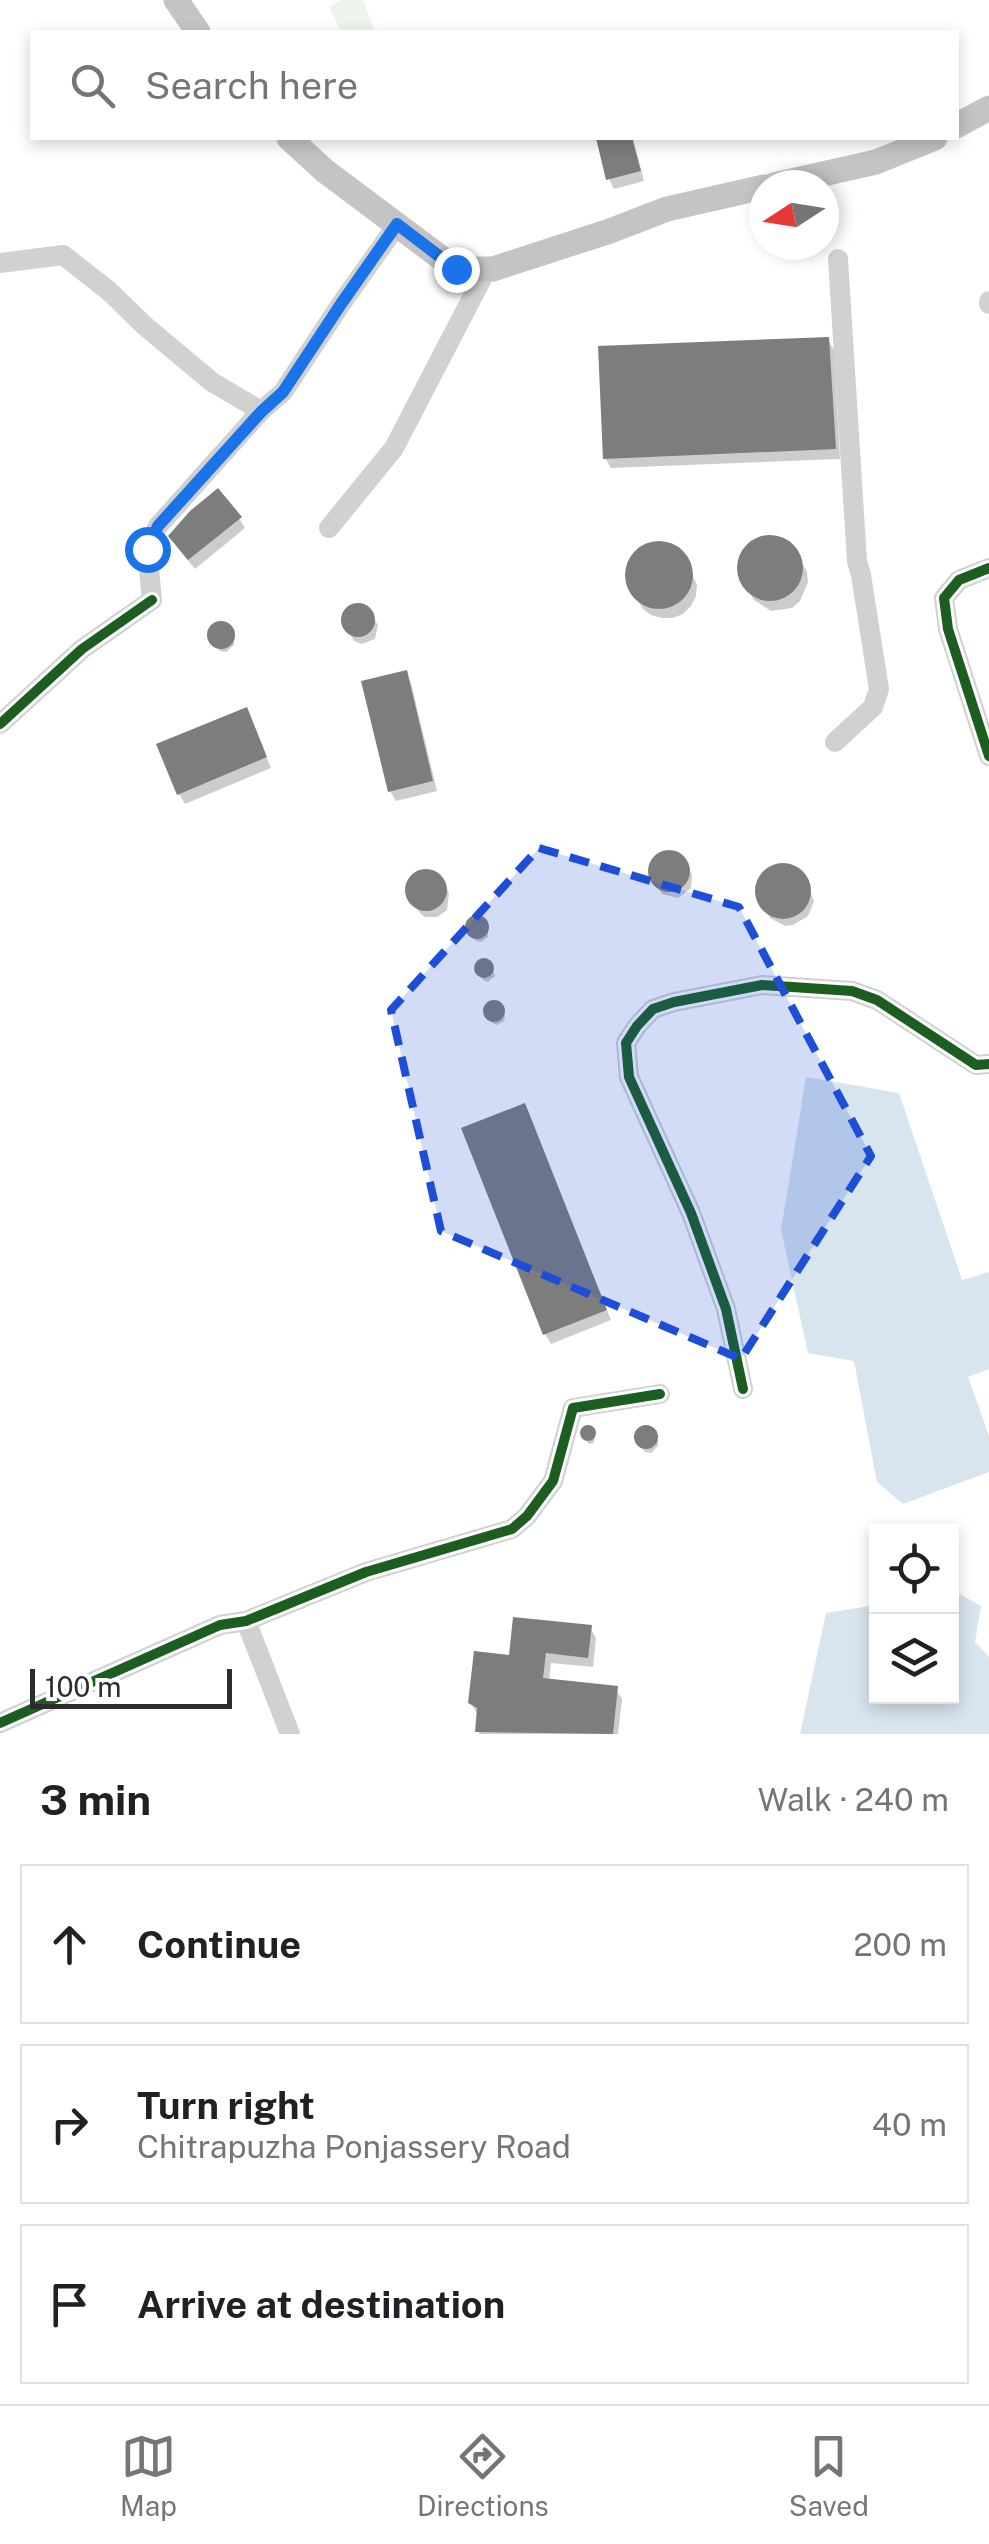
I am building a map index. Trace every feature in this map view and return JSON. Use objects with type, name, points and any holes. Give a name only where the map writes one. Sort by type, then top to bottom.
[{"type":"main road","points":[[176,0],[197,30]]},
{"type":"main road","points":[[959,124],[989,108]]},
{"type":"main road","points":[[290,140],[325,171],[456,269],[488,269],[667,209],[749,190]]},
{"type":"main road","points":[[839,170],[876,162],[930,140]]},
{"type":"street","points":[[0,724],[82,649],[152,600],[147,549],[158,526],[283,392],[397,224]]},
{"type":"street","points":[[0,264],[63,254],[212,382],[261,412]]},
{"type":"street","points":[[836,742],[873,707],[879,689],[857,561],[838,260]]},
{"type":"street","points":[[329,528],[394,448],[488,269]]},
{"type":"street","points":[[989,568],[959,580],[944,598],[948,629],[989,756]]},
{"type":"street","points":[[743,1389],[726,1309],[697,1229],[630,1078],[626,1043],[637,1026],[653,1009],[663,1005],[762,984],[852,991],[877,1000],[976,1065],[989,1064]]},
{"type":"street","points":[[0,1723],[220,1625],[246,1621],[366,1572],[512,1529],[553,1481],[573,1408],[660,1394]]},
{"type":"street","points":[[246,1621],[290,1734]]},
{"type":"highlighted area","points":[[539,848],[739,907],[871,1156],[741,1359],[441,1231],[391,1010]]},
{"type":"shaded area","points":[[342,0],[363,0],[374,30],[340,30],[329,7]]},
{"type":"shaded area","points":[[806,1077],[899,1093],[962,1280],[989,1272],[989,1369],[968,1377],[989,1436],[989,1472],[903,1504],[877,1482],[854,1361],[808,1353],[781,1230]]},
{"type":"shaded area","points":[[959,1594],[981,1606],[975,1642],[989,1657],[989,1734],[800,1734],[826,1613],[869,1606],[869,1704],[959,1704]]},
{"type":"building","points":[[596,140],[633,140],[641,171],[606,180]]},
{"type":"building","points":[[829,337],[836,449],[603,459],[598,346]]},
{"type":"building","points":[[218,488],[242,517],[188,560],[168,536]]},
{"type":"building","points":[[770,535],[794,544],[803,568],[794,592],[770,601],[746,592],[737,568],[746,544]]},
{"type":"building","points":[[659,541],[683,551],[693,575],[683,599],[659,609],[635,599],[625,575],[635,551]]},
{"type":"building","points":[[358,603],[370,608],[375,620],[370,632],[358,637],[346,632],[341,620],[346,608]]},
{"type":"building","points":[[221,621],[231,625],[235,635],[231,645],[221,649],[211,645],[207,635],[211,625]]},
{"type":"building","points":[[407,670],[433,781],[388,792],[361,681]]},
{"type":"building","points":[[247,707],[267,757],[177,795],[156,744]]},
{"type":"building","points":[[669,850],[684,856],[690,871],[684,886],[669,892],[654,886],[648,871],[654,856]]},
{"type":"building","points":[[783,863],[803,871],[811,891],[803,911],[783,919],[763,911],[755,891],[763,871]]},
{"type":"building","points":[[426,869],[441,875],[447,890],[441,905],[426,911],[411,905],[405,890],[411,875]]},
{"type":"building","points":[[477,915],[489,927],[477,939],[465,927]]},
{"type":"building","points":[[484,958],[494,968],[484,978],[474,968]]},
{"type":"building","points":[[494,1000],[502,1003],[502,1019],[494,1022],[486,1019],[483,1011],[486,1003]]},
{"type":"building","points":[[525,1103],[607,1310],[543,1335],[461,1128]]},
{"type":"building","points":[[588,1425],[596,1433],[588,1441],[580,1433]]},
{"type":"building","points":[[646,1425],[658,1437],[646,1449],[634,1437]]},
{"type":"building","points":[[513,1617],[592,1625],[588,1658],[546,1653],[543,1678],[618,1686],[613,1734],[475,1732],[477,1708],[468,1703],[474,1651],[509,1655]]},
{"type":"cycle path","points":[[989,568],[959,580],[944,598],[948,629],[989,756]]},
{"type":"cycle path","points":[[0,724],[82,649],[152,600]]},
{"type":"cycle path","points":[[743,1389],[726,1309],[691,1213],[629,1077],[626,1043],[637,1026],[653,1009],[674,1002],[762,985],[852,991],[877,1000],[976,1065],[989,1064]]},
{"type":"cycle path","points":[[0,1723],[220,1625],[246,1621],[366,1572],[512,1529],[553,1481],[573,1408],[660,1394]]},
{"type":"route","points":[[147,549],[158,526],[283,392],[397,224],[456,269]]}]
